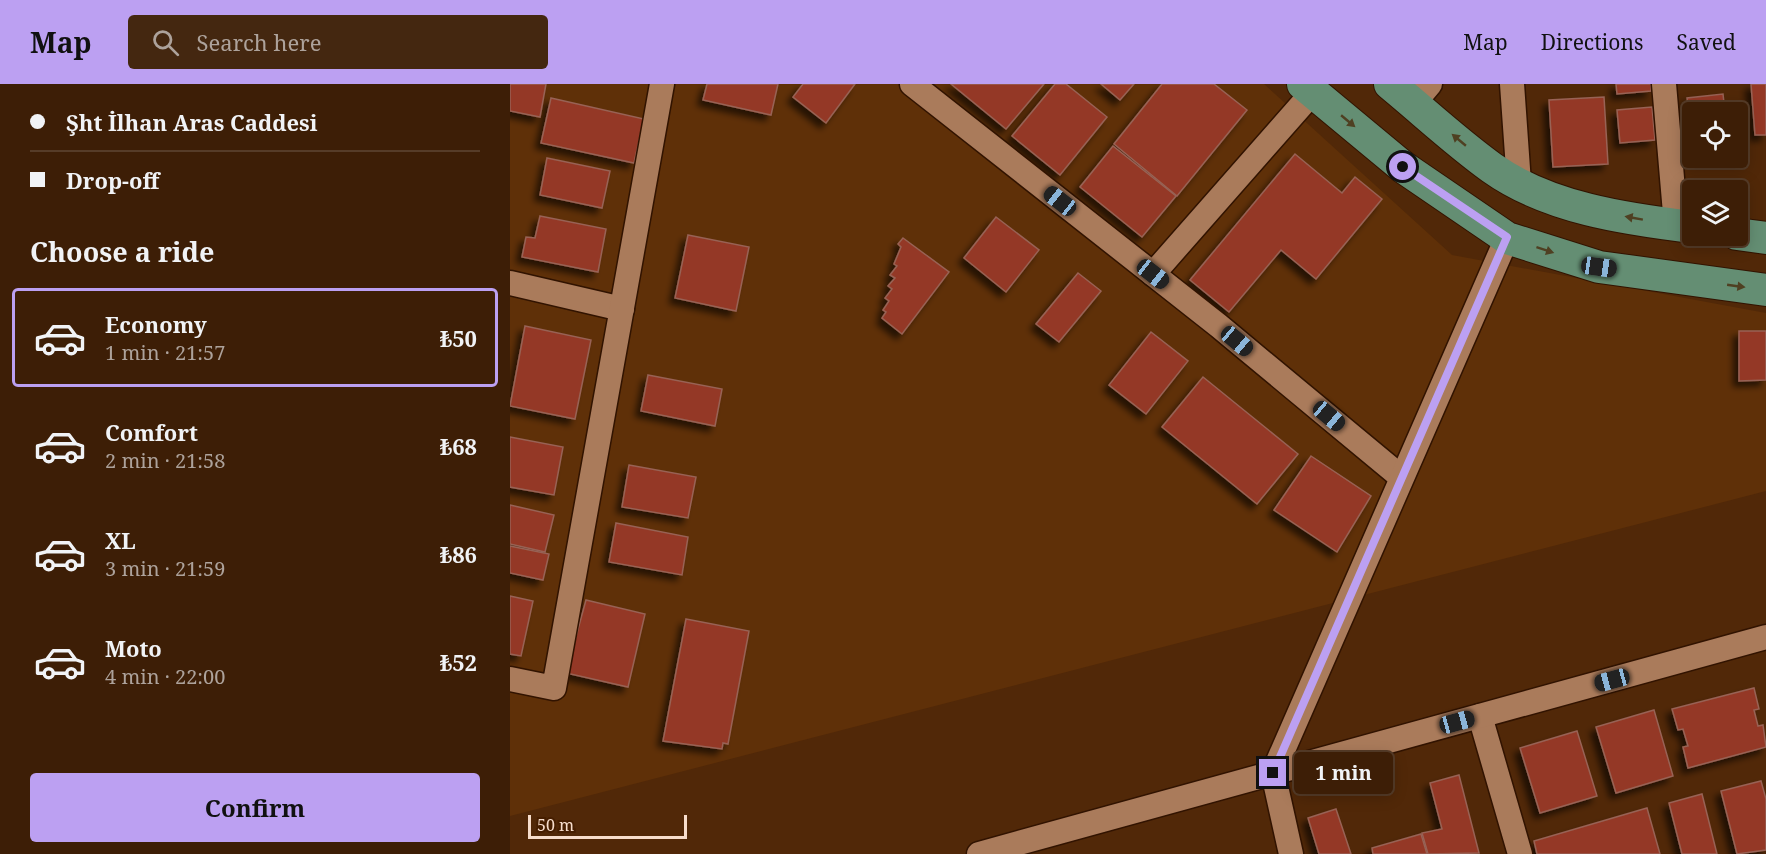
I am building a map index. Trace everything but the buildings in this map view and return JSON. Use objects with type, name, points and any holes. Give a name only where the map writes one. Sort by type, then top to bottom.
[{"type":"main road","points":[[1308,88],[1403,167],[1507,237],[1599,267],[1766,290]]},
{"type":"main road","points":[[1412,90],[1493,169],[1519,183],[1570,203],[1682,226]]},
{"type":"main road","points":[[1748,236],[1766,238]]},
{"type":"street","points":[[510,679],[554,687],[663,84]]},
{"type":"street","points":[[912,84],[1153,274],[1401,477]]},
{"type":"street","points":[[1512,84],[1519,183]]},
{"type":"street","points":[[1664,84],[1682,212]]},
{"type":"street","points":[[1153,274],[1308,88]]},
{"type":"street","points":[[1291,854],[1273,773],[1507,237]]},
{"type":"street","points":[[510,283],[622,309]]},
{"type":"street","points":[[992,852],[1766,638]]},
{"type":"street","points":[[1480,716],[1520,854]]},
{"type":"shaded area","points":[[510,84],[1264,84],[1452,255],[1766,313],[1766,491],[510,816]]},
{"type":"route","points":[[1273,773],[1507,237],[1403,167]]}]
